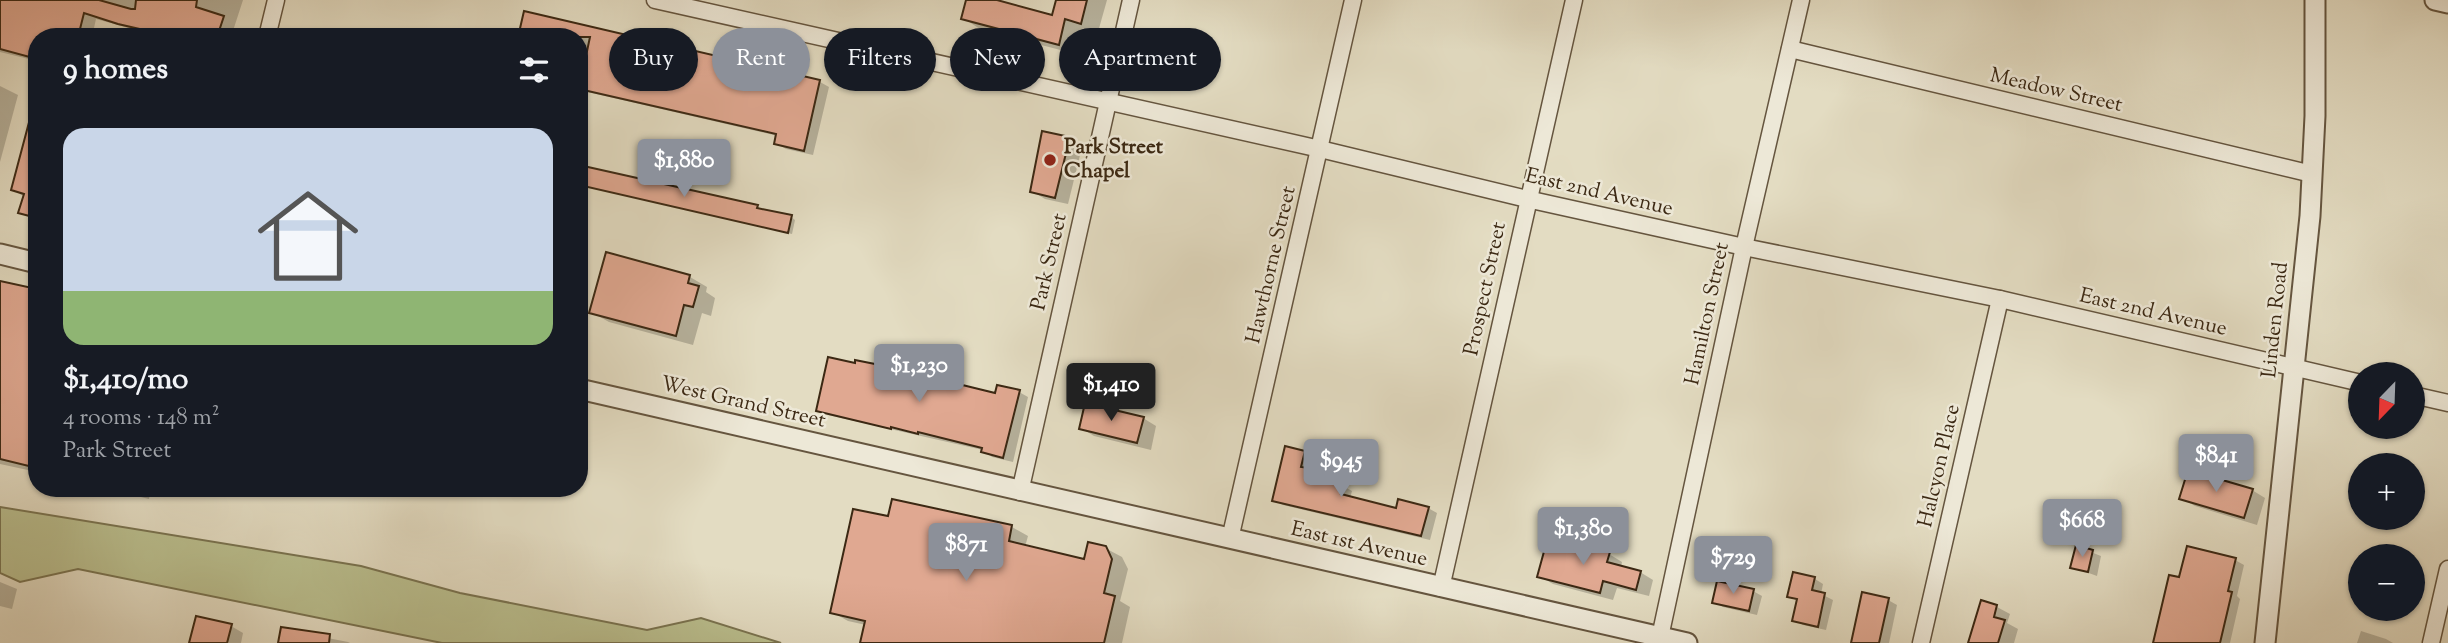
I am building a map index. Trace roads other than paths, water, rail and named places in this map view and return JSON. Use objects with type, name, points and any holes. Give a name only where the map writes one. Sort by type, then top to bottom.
[{"type":"street","points":[[269,28],[276,0]]},
{"type":"street","name":"East 2nd Avenue","points":[[655,0],[1320,149],[1527,199],[2000,299],[2348,380]]},
{"type":"street","name":"Park Street","points":[[1020,492],[1131,0]]},
{"type":"street","name":"Hawthorne Street","points":[[1230,538],[1353,0]]},
{"type":"street","name":"Prospect Street","points":[[1441,588],[1574,0]]},
{"type":"street","name":"Hamilton Street","points":[[1660,637],[1744,247],[1801,0]]},
{"type":"street","name":"Linden Road","points":[[2265,643],[2310,216],[2315,0]]},
{"type":"street","points":[[2434,0],[2448,3]]},
{"type":"street","name":"Meadow Street","points":[[1790,49],[2312,174]]},
{"type":"street","points":[[0,254],[28,260]]},
{"type":"street","name":"Halcyon Place","points":[[1921,643],[2000,299]]},
{"type":"street","name":"West Grand Street","points":[[588,391],[1020,492]]},
{"type":"street","points":[[2426,398],[2448,403]]},
{"type":"street","name":"East 1st Avenue","points":[[1020,492],[1687,643]]},
{"type":"street","points":[[2431,643],[2448,569]]},
{"type":"place","name":"Park Street Chapel","points":[[1050,160]]}]
